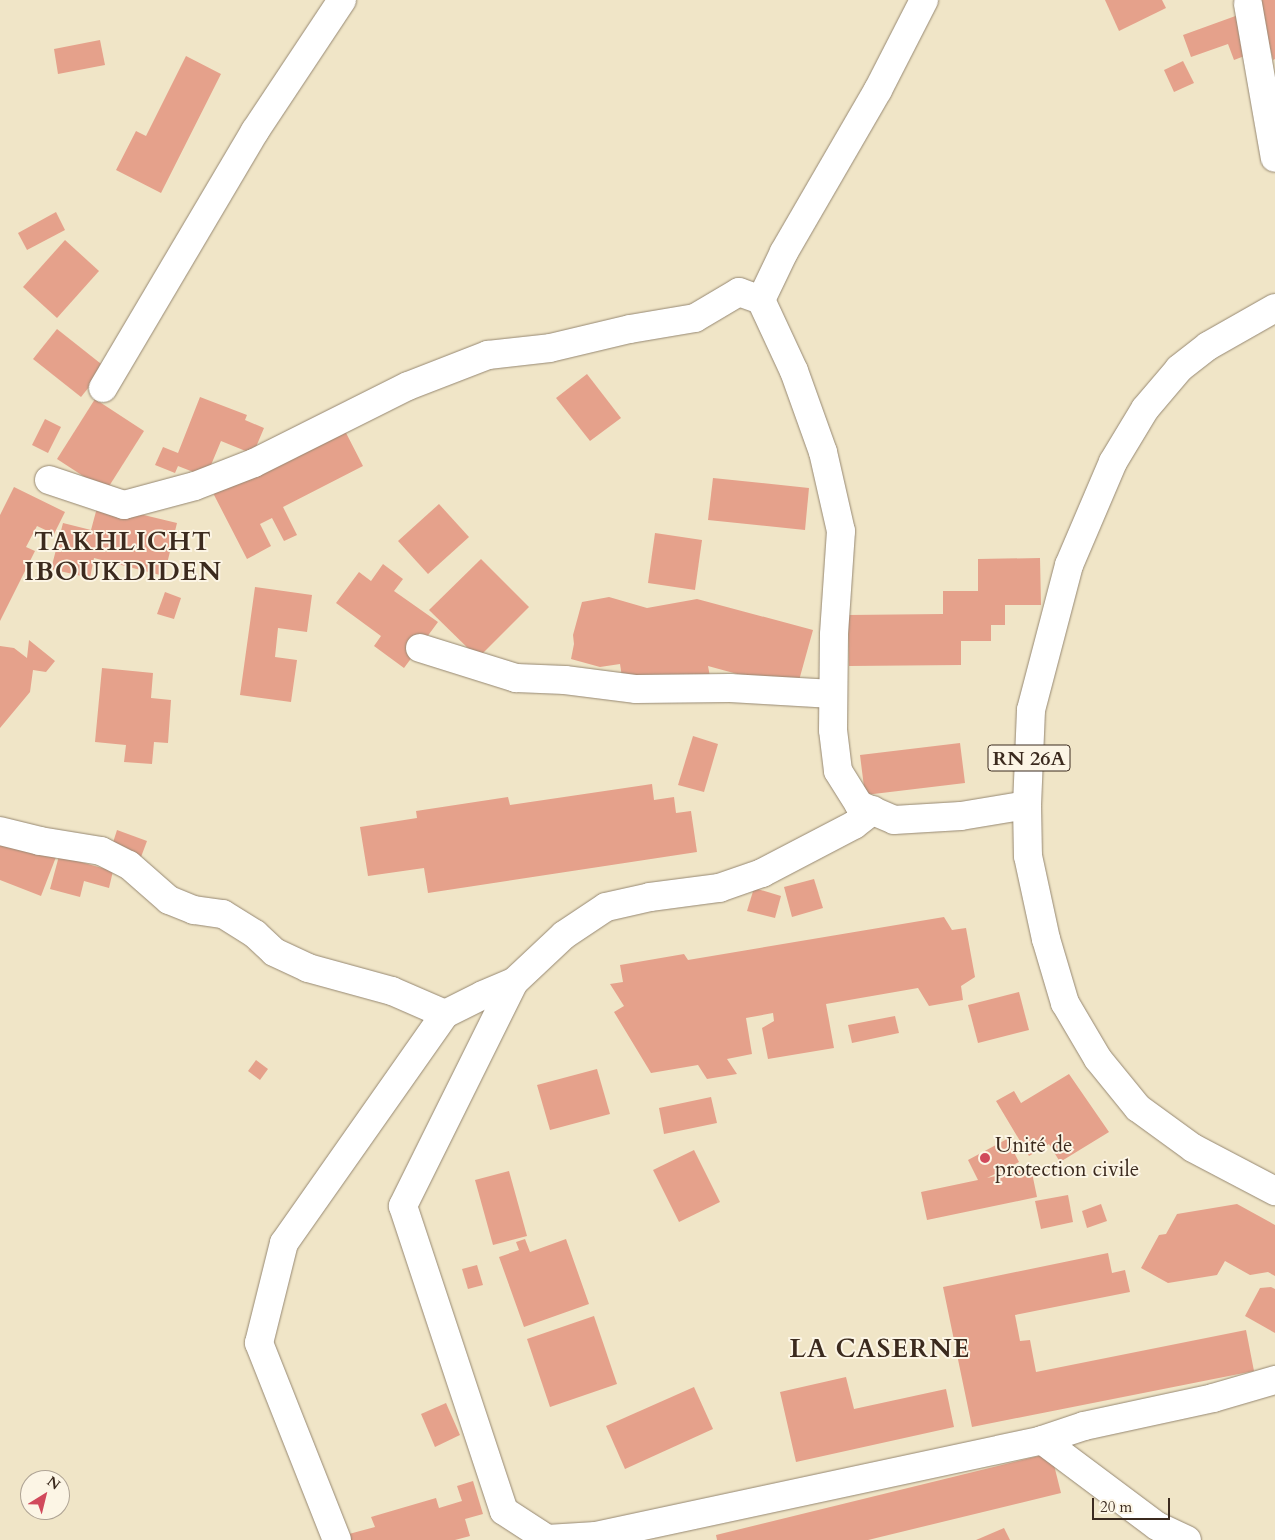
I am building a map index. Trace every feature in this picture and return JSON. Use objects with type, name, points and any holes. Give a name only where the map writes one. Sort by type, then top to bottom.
[{"type":"street","points":[[103,388],[255,131],[342,0]]},
{"type":"street","points":[[761,300],[784,252],[878,90],[924,0]]},
{"type":"street","points":[[1248,4],[1275,158]]},
{"type":"street","points":[[48,480],[124,505],[195,486],[254,463],[408,386],[488,355],[550,348],[630,329],[695,318],[739,292],[761,300],[794,371],[823,452],[841,531],[834,635],[833,694],[833,730],[838,771],[860,805],[894,820],[962,816],[1027,805]]},
{"type":"street","name":"RN 26A","points":[[1275,308],[1208,346],[1180,369],[1145,409],[1113,462],[1069,565],[1031,710],[1027,805],[1028,856],[1046,939],[1065,1003],[1098,1058],[1138,1108],[1193,1148],[1275,1191]]},
{"type":"street","points":[[420,648],[516,678],[565,680],[636,689],[730,688],[833,694]]},
{"type":"street","points":[[873,810],[854,825],[753,876],[719,888],[650,897],[606,907],[564,935],[514,982],[403,1206],[504,1511],[547,1539],[596,1536],[1042,1440],[1084,1426],[1213,1398],[1275,1380]]},
{"type":"street","points":[[0,831],[40,841],[101,851],[128,865],[169,900],[194,910],[223,914],[255,934],[274,952],[308,968],[392,990],[445,1014]]},
{"type":"street","points":[[337,1540],[259,1343],[284,1242],[445,1014],[483,994],[514,982]]},
{"type":"street","points":[[1042,1440],[1152,1533],[1187,1540]]},
{"type":"building","points":[[1105,0],[1162,0],[1166,8],[1119,31]]},
{"type":"building","points":[[1258,0],[1275,0],[1275,59],[1273,60]]},
{"type":"building","points":[[1241,14],[1255,52],[1234,60],[1228,44],[1191,57],[1183,35]]},
{"type":"building","points":[[100,40],[105,65],[58,74],[54,49]]},
{"type":"building","points":[[186,56],[221,74],[161,193],[116,170],[136,131],[146,136]]},
{"type":"building","points":[[1183,61],[1194,83],[1174,92],[1164,70]]},
{"type":"building","points":[[56,212],[65,230],[27,250],[18,233]]},
{"type":"building","points":[[65,240],[99,271],[57,318],[23,287]]},
{"type":"building","points":[[57,329],[105,367],[81,397],[33,359]]},
{"type":"building","points":[[587,374],[621,418],[590,441],[556,398]]},
{"type":"building","points":[[200,397],[247,415],[245,420],[264,428],[253,454],[221,441],[206,477],[178,466],[175,473],[155,465],[163,447],[178,453]]},
{"type":"building","points":[[95,399],[144,431],[106,491],[57,459]]},
{"type":"building","points":[[45,419],[61,427],[48,453],[32,445]]},
{"type":"building","points":[[343,427],[363,466],[283,507],[297,535],[284,541],[272,518],[260,524],[271,546],[247,559],[213,493]]},
{"type":"building","points":[[713,478],[809,488],[805,530],[708,520]]},
{"type":"building","points":[[14,487],[65,512],[54,534],[37,526],[26,547],[35,551],[0,621],[0,515]]},
{"type":"building","points":[[98,504],[177,523],[164,576],[94,558],[90,578],[51,569],[63,523],[91,530]]},
{"type":"building","points":[[439,504],[469,537],[428,574],[398,541]]},
{"type":"building","points":[[655,533],[702,540],[695,590],[648,583]]},
{"type":"building","points":[[1040,558],[1041,605],[1005,605],[1005,625],[991,625],[991,641],[961,641],[961,665],[849,666],[848,615],[943,614],[943,591],[978,591],[978,559]]},
{"type":"building","points":[[481,559],[529,607],[478,658],[429,610]]},
{"type":"building","points":[[383,564],[403,579],[394,591],[438,622],[404,668],[374,646],[381,636],[336,603],[359,572],[371,581]]},
{"type":"building","points":[[255,587],[312,595],[307,632],[278,628],[275,657],[297,660],[291,702],[240,695]]},
{"type":"building","points":[[165,592],[181,598],[174,619],[157,614]]},
{"type":"building","points":[[609,597],[647,608],[697,599],[813,630],[798,684],[774,684],[708,666],[711,682],[685,687],[640,675],[622,677],[620,664],[600,667],[571,659],[574,644],[573,635],[582,602]]},
{"type":"building","points":[[29,640],[55,661],[46,672],[33,670],[30,692],[0,728],[0,646],[14,648],[27,658]]},
{"type":"building","points":[[102,668],[153,673],[151,698],[171,700],[168,743],[154,742],[152,764],[124,762],[126,745],[95,742]]},
{"type":"building","points":[[693,736],[718,744],[704,792],[678,785]]},
{"type":"building","points":[[960,743],[965,783],[865,795],[860,755]]},
{"type":"building","points":[[652,784],[654,800],[674,797],[676,813],[691,811],[697,852],[428,893],[424,868],[368,876],[360,827],[417,818],[416,811],[508,797],[510,805]]},
{"type":"building","points":[[117,830],[147,841],[138,865],[109,855]]},
{"type":"building","points":[[0,835],[56,857],[41,896],[0,880]]},
{"type":"building","points":[[59,856],[113,871],[109,888],[84,881],[80,897],[50,889]]},
{"type":"building","points":[[814,879],[823,908],[792,917],[784,887]]},
{"type":"building","points":[[754,888],[781,896],[775,918],[747,911]]},
{"type":"building","points":[[944,917],[952,930],[966,928],[975,977],[961,986],[963,1000],[929,1006],[918,988],[826,1004],[834,1048],[768,1059],[762,1028],[774,1021],[773,1013],[746,1018],[752,1054],[727,1059],[737,1074],[707,1079],[698,1065],[651,1073],[614,1012],[624,1006],[610,984],[623,982],[620,965],[684,954],[688,960]]},
{"type":"building","points":[[1019,992],[1029,1030],[978,1043],[968,1005]]},
{"type":"building","points":[[895,1016],[899,1033],[852,1043],[848,1025]]},
{"type":"building","points":[[256,1060],[268,1069],[260,1080],[248,1071]]},
{"type":"building","points":[[597,1069],[610,1114],[550,1130],[537,1085]]},
{"type":"building","points":[[1069,1074],[1109,1132],[1060,1162],[1049,1144],[1029,1156],[996,1101],[1014,1091],[1021,1103]]},
{"type":"building","points":[[711,1097],[717,1123],[664,1134],[659,1108]]},
{"type":"building","points":[[1007,1139],[1019,1162],[987,1178],[1031,1168],[1037,1197],[927,1220],[921,1192],[978,1180],[968,1160]]},
{"type":"building","points":[[694,1150],[720,1202],[679,1222],[653,1170]]},
{"type":"building","points":[[509,1171],[527,1236],[493,1245],[475,1180]]},
{"type":"building","points":[[1068,1195],[1073,1222],[1041,1229],[1035,1201]]},
{"type":"building","points":[[1101,1204],[1107,1221],[1087,1228],[1082,1211]]},
{"type":"building","points":[[1237,1204],[1275,1225],[1275,1276],[1268,1272],[1250,1275],[1225,1261],[1217,1275],[1168,1283],[1141,1268],[1159,1235],[1166,1234],[1177,1214]]},
{"type":"building","points":[[525,1239],[530,1252],[566,1239],[589,1304],[524,1327],[499,1257],[519,1250],[516,1242]]},
{"type":"building","points":[[1108,1253],[1112,1273],[1125,1270],[1130,1292],[1015,1315],[1020,1341],[1030,1340],[1036,1372],[1246,1330],[1254,1371],[972,1427],[943,1287]]},
{"type":"building","points":[[477,1265],[483,1285],[468,1289],[462,1269]]},
{"type":"building","points":[[1271,1287],[1275,1289],[1275,1333],[1245,1316],[1260,1288]]},
{"type":"building","points":[[594,1316],[617,1384],[550,1407],[527,1339]]},
{"type":"building","points":[[846,1377],[854,1409],[946,1389],[954,1427],[796,1462],[780,1392]]},
{"type":"building","points":[[694,1387],[713,1429],[625,1469],[606,1426]]},
{"type":"building","points":[[446,1403],[460,1435],[435,1447],[421,1414]]},
{"type":"building","points":[[1051,1453],[1061,1493],[868,1540],[717,1540],[716,1535]]},
{"type":"building","points":[[473,1481],[483,1514],[465,1519],[470,1536],[455,1540],[351,1540],[349,1534],[375,1527],[371,1517],[436,1498],[439,1508],[462,1501],[457,1486]]},
{"type":"building","points":[[1004,1528],[1010,1540],[976,1540]]},
{"type":"place","name":"Unité de protection civile","points":[[985,1158]]},
{"type":"district","name":"TAKHLICHT IBOUKDIDEN","points":[[123,557]]},
{"type":"district","name":"LA CASERNE","points":[[880,1349]]}]
